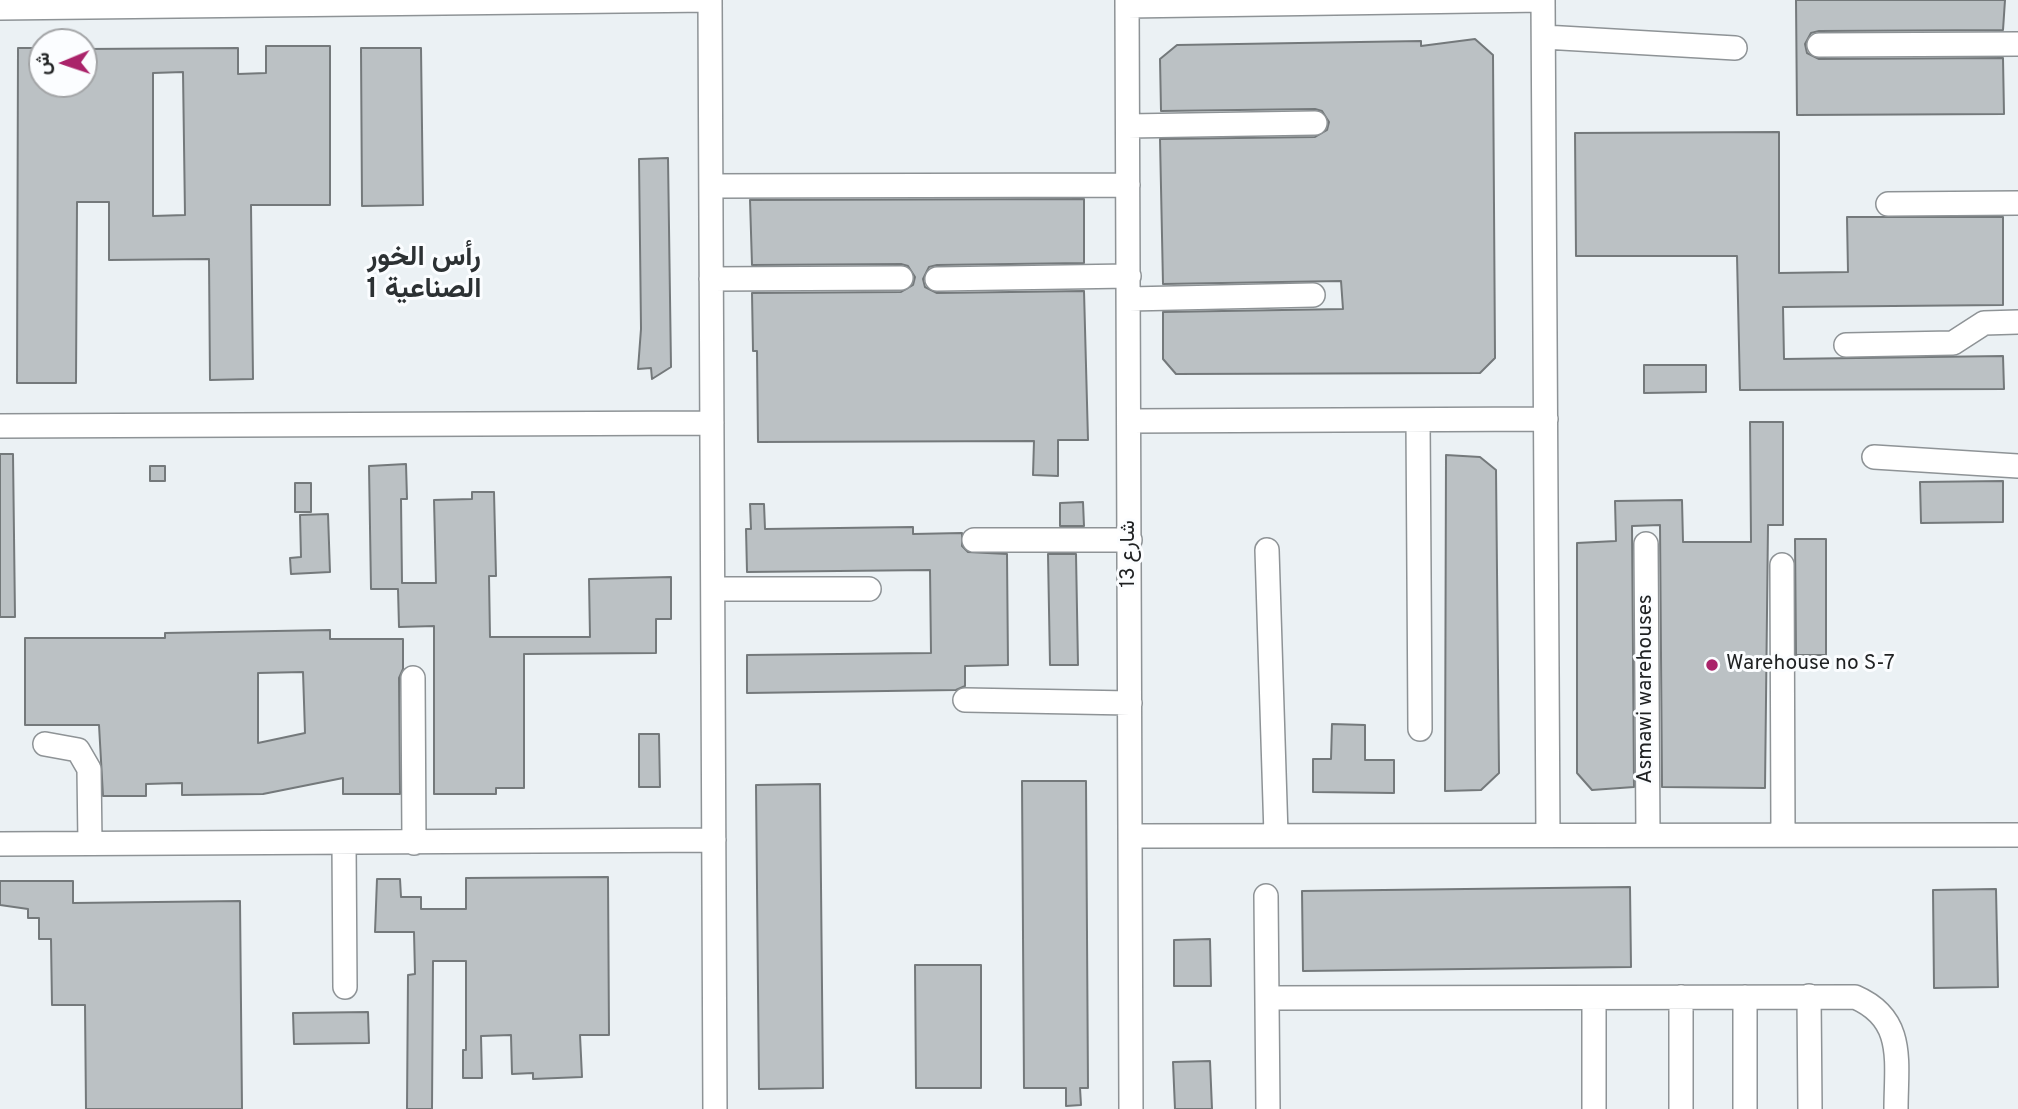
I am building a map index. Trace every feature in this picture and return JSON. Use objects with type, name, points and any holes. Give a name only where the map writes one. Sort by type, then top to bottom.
[{"type":"street","points":[[0,8],[249,2],[710,0],[715,1109]]},
{"type":"street","points":[[1127,3],[1543,0],[1548,834]]},
{"type":"street","name":"شارع 13","points":[[1127,3],[1131,1109]]},
{"type":"street","points":[[1544,37],[1735,48]]},
{"type":"street","points":[[1819,45],[2018,44]]},
{"type":"street","points":[[1128,127],[1315,123]]},
{"type":"street","points":[[711,186],[1128,185]]},
{"type":"street","points":[[1888,204],[2018,202]]},
{"type":"street","points":[[711,279],[901,278]]},
{"type":"street","points":[[937,279],[1313,295]]},
{"type":"street","points":[[1846,345],[1953,343],[1984,323],[2018,322]]},
{"type":"street","points":[[1130,421],[1546,419]]},
{"type":"street","points":[[1418,420],[1420,729]]},
{"type":"street","points":[[0,426],[712,423]]},
{"type":"street","points":[[1874,457],[2018,466]]},
{"type":"street","points":[[974,540],[1130,540]]},
{"type":"street","name":"Asmawi warehouses","points":[[1646,544],[1648,834]]},
{"type":"street","points":[[1266,550],[1276,835]]},
{"type":"street","points":[[1782,565],[1783,834]]},
{"type":"street","points":[[713,589],[869,589]]},
{"type":"street","points":[[412,678],[414,842]]},
{"type":"street","points":[[965,700],[1130,703]]},
{"type":"street","points":[[45,744],[79,750],[87,761],[90,843]]},
{"type":"street","points":[[1131,836],[2018,835]]},
{"type":"street","points":[[0,844],[714,840]]},
{"type":"street","points":[[344,843],[345,987]]},
{"type":"street","points":[[1266,897],[1268,1109]]},
{"type":"street","points":[[1809,996],[1810,1109]]},
{"type":"street","points":[[1745,997],[1745,1109]]},
{"type":"street","points":[[1267,998],[1855,997],[1872,1004],[1885,1017],[1893,1034],[1896,1052],[1896,1109]]},
{"type":"street","points":[[1594,998],[1594,1109]]},
{"type":"street","points":[[1681,998],[1681,1109]]},
{"type":"building","points":[[1796,0],[2005,0],[2003,30],[1819,31],[1811,33],[1805,44],[1807,53],[1819,59],[2003,58],[2004,114],[1797,115]]},
{"type":"building","points":[[1475,39],[1493,55],[1495,358],[1480,373],[1176,374],[1163,359],[1163,312],[1343,309],[1341,281],[1163,284],[1160,139],[1315,137],[1327,130],[1329,122],[1322,111],[1315,109],[1161,111],[1160,59],[1177,45],[1421,41],[1421,46]]},
{"type":"building","points":[[266,46],[330,46],[330,205],[251,205],[253,379],[210,380],[209,259],[109,260],[109,202],[77,202],[76,383],[17,383],[18,48],[28,48],[28,98],[98,98],[98,49],[238,48],[238,74],[266,73]],"holes":[[[183,72],[185,215],[153,216],[153,73]]]},
{"type":"building","points":[[361,48],[421,48],[423,205],[362,206]]},
{"type":"building","points":[[1779,132],[1779,273],[1848,272],[1847,217],[2003,217],[2003,305],[1783,307],[1784,359],[2003,356],[2004,389],[1740,390],[1737,256],[1576,256],[1575,133]]},
{"type":"building","points":[[668,158],[671,367],[652,379],[651,368],[638,369],[641,329],[639,159]]},
{"type":"building","points":[[1084,199],[1084,263],[937,265],[929,267],[923,279],[925,287],[937,293],[1084,291],[1088,440],[1058,440],[1058,476],[1033,475],[1034,441],[758,442],[757,351],[753,351],[752,293],[901,292],[913,285],[915,277],[908,266],[901,264],[752,265],[750,200]]},
{"type":"building","points":[[1644,365],[1706,365],[1706,392],[1644,393]]},
{"type":"building","points":[[1750,422],[1783,422],[1783,525],[1768,525],[1765,788],[1662,787],[1660,525],[1632,526],[1634,787],[1592,790],[1577,773],[1577,543],[1616,541],[1615,501],[1682,500],[1683,542],[1751,542]]},
{"type":"building","points":[[0,454],[13,454],[15,617],[0,617]]},
{"type":"building","points":[[1446,455],[1480,457],[1496,470],[1499,773],[1481,790],[1445,791]]},
{"type":"building","points":[[406,464],[407,499],[401,499],[402,583],[436,583],[434,500],[472,499],[472,492],[494,492],[496,576],[489,576],[490,637],[590,637],[589,579],[671,577],[671,619],[656,619],[656,653],[524,654],[524,788],[496,788],[496,794],[434,794],[434,626],[399,627],[398,589],[371,589],[369,466]]},
{"type":"building","points":[[150,466],[165,466],[165,481],[150,481]]},
{"type":"building","points":[[2003,481],[2003,522],[1921,523],[1920,482]]},
{"type":"building","points":[[295,483],[311,483],[311,512],[295,512]]},
{"type":"building","points":[[1083,502],[1084,526],[1060,526],[1060,503]]},
{"type":"building","points":[[750,504],[764,504],[765,529],[913,527],[913,534],[962,533],[962,546],[968,552],[1007,554],[1008,665],[965,666],[965,686],[956,690],[747,693],[747,655],[931,653],[930,570],[747,572],[746,529],[751,529]]},
{"type":"building","points":[[328,514],[330,572],[291,574],[290,558],[301,557],[300,515]]},
{"type":"building","points":[[1795,539],[1826,539],[1826,655],[1796,655]]},
{"type":"building","points":[[1048,554],[1076,554],[1078,665],[1050,665]]},
{"type":"building","points":[[330,630],[330,639],[403,639],[403,669],[399,678],[400,794],[343,794],[343,778],[263,794],[182,795],[182,783],[146,784],[146,796],[103,796],[99,725],[25,725],[25,638],[165,638],[165,633]],"holes":[[[303,672],[305,733],[258,743],[258,673]]]},
{"type":"building","points":[[1332,724],[1365,725],[1365,760],[1394,760],[1394,793],[1313,792],[1313,759],[1331,759]]},
{"type":"building","points":[[639,734],[659,734],[660,787],[639,787]]},
{"type":"building","points":[[1022,781],[1086,781],[1088,1088],[1080,1088],[1081,1105],[1066,1106],[1066,1088],[1024,1088]]},
{"type":"building","points":[[820,784],[823,1088],[759,1089],[756,785]]},
{"type":"building","points":[[608,877],[609,1035],[580,1035],[582,1077],[533,1079],[533,1073],[512,1074],[511,1035],[481,1036],[482,1078],[463,1078],[463,1050],[466,1050],[466,961],[433,961],[432,1109],[407,1109],[408,975],[415,974],[414,932],[375,932],[377,879],[400,879],[401,897],[421,897],[421,909],[466,909],[466,878]]},
{"type":"building","points":[[0,881],[73,881],[73,903],[240,901],[242,1109],[86,1109],[85,1005],[52,1005],[51,939],[39,939],[39,918],[28,918],[28,909],[0,905]]},
{"type":"building","points":[[1630,887],[1631,967],[1303,971],[1302,891]]},
{"type":"building","points":[[1996,889],[1998,987],[1934,988],[1933,890]]},
{"type":"building","points":[[1210,939],[1211,986],[1174,986],[1174,940]]},
{"type":"building","points":[[915,965],[981,965],[981,1088],[916,1088]]},
{"type":"building","points":[[368,1012],[369,1043],[294,1044],[293,1013]]},
{"type":"building","points":[[1210,1061],[1212,1109],[1175,1109],[1173,1062]]},
{"type":"place","name":"Warehouse no S-7","points":[[1712,665]]},
{"type":"district","name":"رأس الخور الصناعية 1","points":[[424,275]]}]
